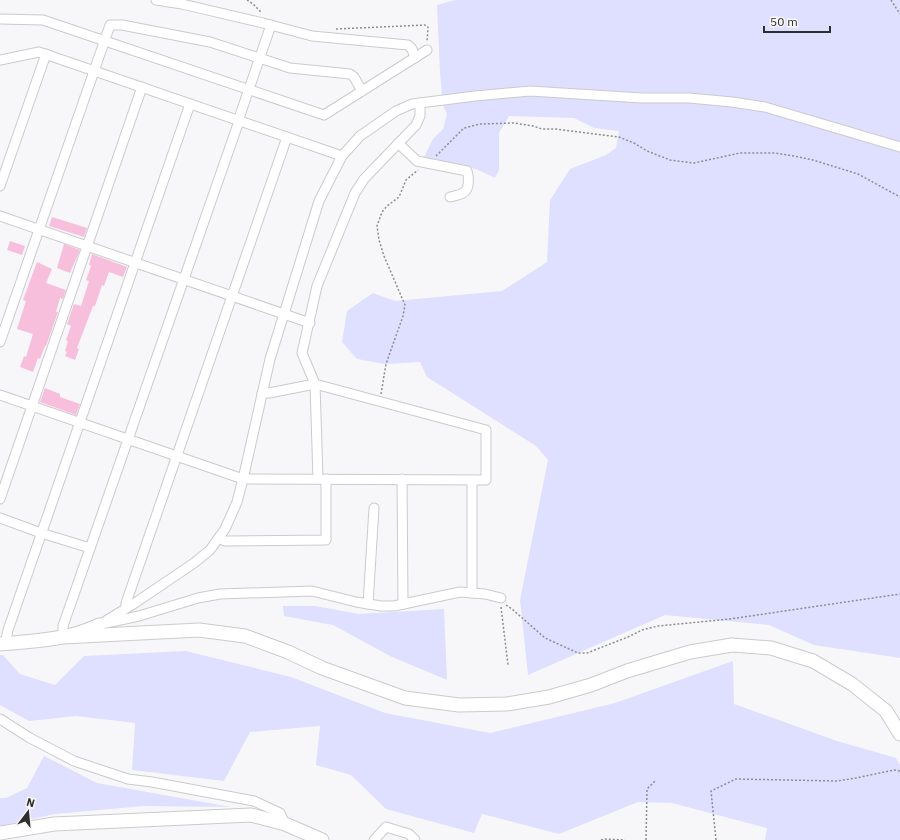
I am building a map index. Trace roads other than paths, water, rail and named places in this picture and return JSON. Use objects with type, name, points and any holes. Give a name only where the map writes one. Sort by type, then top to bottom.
[{"type":"street","points":[[156,0],[182,4],[312,36],[408,45],[412,49],[415,58]]},
{"type":"street","points":[[0,19],[43,20],[324,115],[426,50]]},
{"type":"street","points":[[64,636],[63,626],[260,58],[267,24]]},
{"type":"street","points":[[0,342],[110,25],[210,42],[290,68],[350,74],[354,77],[362,91]]},
{"type":"street","points":[[0,60],[39,52],[342,156]]},
{"type":"street","points":[[0,186],[46,54]]},
{"type":"street","points":[[0,499],[142,87]]},
{"type":"street","points":[[190,104],[3,644],[43,641],[84,632],[126,608],[194,563],[210,550],[226,529],[237,502],[243,479],[270,359],[319,201],[342,156],[360,136],[396,111],[412,104],[530,91],[642,98],[689,98],[765,107],[900,147]]},
{"type":"street","points":[[219,538],[225,541],[326,540],[315,384],[302,353],[310,323],[317,286],[355,193],[364,179],[416,125],[420,116],[420,103]]},
{"type":"street","points":[[126,608],[126,603],[176,456],[287,137]]},
{"type":"street","points":[[398,143],[417,161],[426,164],[460,168],[467,171],[469,175],[466,190],[464,193],[450,197]]},
{"type":"street","points":[[0,216],[310,323]]},
{"type":"street","points":[[0,395],[243,479],[486,480],[486,430],[315,384],[269,393],[262,392]]},
{"type":"street","points":[[402,479],[403,604]]},
{"type":"street","points":[[472,480],[472,593]]},
{"type":"street","points":[[368,604],[374,508]]},
{"type":"street","points":[[0,518],[90,548]]},
{"type":"street","points":[[99,624],[138,616],[198,598],[220,594],[312,591],[381,606],[403,604],[460,592],[485,594],[501,601]]},
{"type":"street","points":[[64,636],[199,630],[245,636],[288,652],[322,668],[405,698],[459,705],[507,704],[549,697],[591,685],[627,671],[690,652],[732,645],[771,648],[813,661],[852,684],[886,711],[900,734]]},
{"type":"street","points":[[0,719],[30,738],[74,761],[128,779],[254,801],[280,813],[285,824]]},
{"type":"street","points":[[0,833],[54,824],[252,815],[285,824],[322,840]]},
{"type":"street","points":[[374,840],[386,827],[409,834],[415,840]]}]
